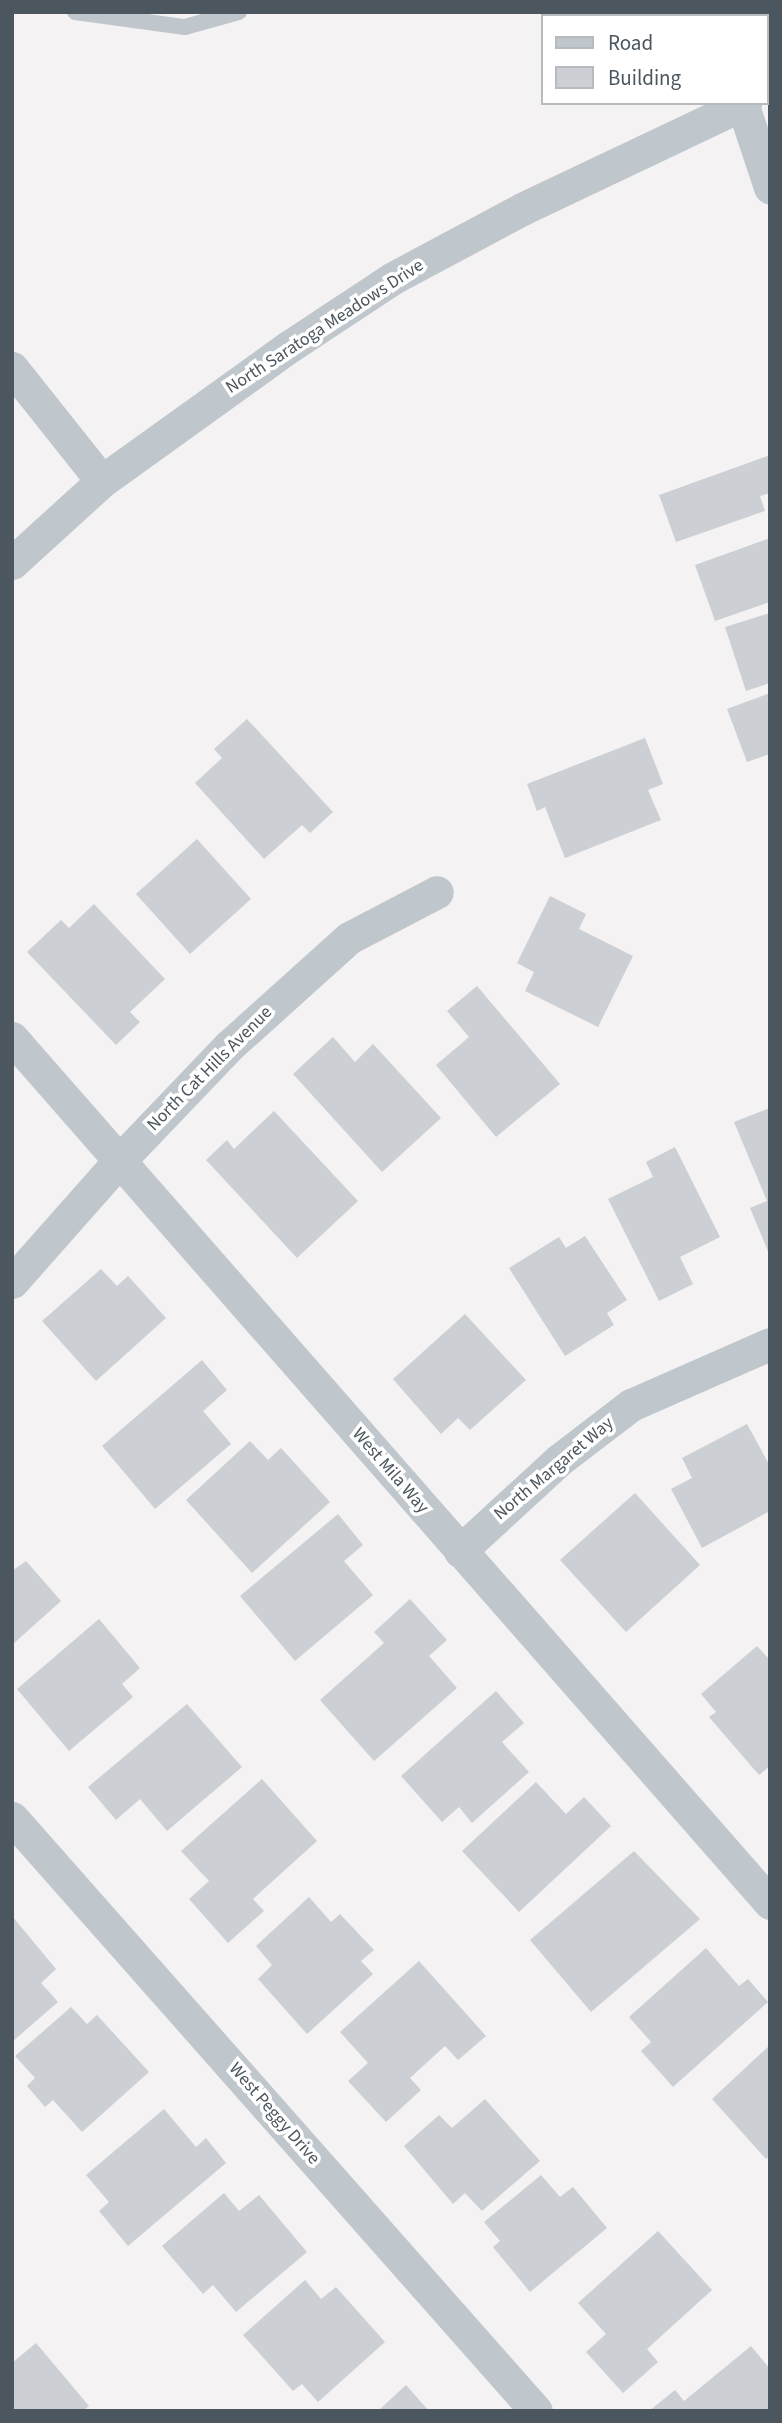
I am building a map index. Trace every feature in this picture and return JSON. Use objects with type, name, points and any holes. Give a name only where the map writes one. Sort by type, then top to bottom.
[{"type":"street","name":"North Saratoga Meadows Drive","points":[[12,563],[102,481],[290,346],[393,278],[522,209],[739,105]]},
{"type":"street","points":[[744,105],[770,187]]},
{"type":"street","points":[[12,368],[102,481]]},
{"type":"street","name":"North Cat Hills Avenue","points":[[12,1282],[120,1160],[229,1046],[349,938],[437,892]]},
{"type":"street","name":"West Mila Way","points":[[12,1038],[770,1903]]},
{"type":"street","name":"North Margaret Way","points":[[460,1551],[559,1460],[631,1405],[770,1344]]},
{"type":"street","name":"West Peggy Drive","points":[[12,1818],[536,2411]]},
{"type":"lane","points":[[75,12],[185,27],[239,12]]},
{"type":"building","points":[[770,455],[770,493],[760,496],[765,511],[676,542],[659,495]]},
{"type":"building","points":[[770,538],[770,602],[715,621],[695,565]]},
{"type":"building","points":[[770,613],[770,683],[746,691],[725,627]]},
{"type":"building","points":[[770,693],[770,754],[747,762],[727,709]]},
{"type":"building","points":[[247,719],[333,812],[310,833],[302,825],[264,859],[195,783],[222,758],[214,749]]},
{"type":"building","points":[[645,738],[663,784],[648,790],[661,820],[565,858],[545,807],[537,811],[527,784]]},
{"type":"building","points":[[197,839],[251,899],[190,954],[136,894]]},
{"type":"building","points":[[550,896],[586,914],[579,929],[633,956],[598,1027],[525,991],[534,972],[517,963]]},
{"type":"building","points":[[94,904],[165,979],[130,1012],[140,1022],[116,1045],[27,952],[61,920],[69,928]]},
{"type":"building","points":[[477,986],[560,1084],[496,1137],[436,1065],[469,1037],[447,1011]]},
{"type":"building","points":[[333,1037],[355,1062],[373,1044],[441,1118],[382,1172],[293,1074]]},
{"type":"building","points":[[770,1108],[770,1256],[750,1208],[767,1201],[734,1122]]},
{"type":"building","points":[[274,1111],[358,1201],[297,1258],[206,1160],[227,1140],[234,1149]]},
{"type":"building","points":[[675,1147],[720,1237],[680,1257],[693,1284],[659,1301],[608,1199],[653,1177],[646,1162]]},
{"type":"building","points":[[585,1236],[627,1300],[607,1313],[614,1325],[565,1356],[509,1268],[559,1237],[566,1248]]},
{"type":"building","points":[[101,1269],[117,1286],[128,1276],[166,1318],[96,1381],[42,1321]]},
{"type":"building","points":[[465,1314],[526,1380],[470,1430],[458,1418],[441,1434],[393,1379]]},
{"type":"building","points":[[202,1360],[227,1390],[203,1411],[231,1444],[155,1509],[102,1446]]},
{"type":"building","points":[[747,1424],[770,1466],[770,1511],[702,1548],[671,1489],[692,1478],[682,1458]]},
{"type":"building","points":[[250,1441],[268,1460],[281,1448],[330,1502],[252,1573],[186,1500]]},
{"type":"building","points":[[635,1493],[700,1565],[626,1632],[560,1560]]},
{"type":"building","points":[[338,1514],[363,1545],[344,1561],[373,1595],[295,1661],[240,1596]]},
{"type":"building","points":[[26,1561],[61,1601],[12,1645],[12,1571]]},
{"type":"building","points":[[410,1599],[447,1640],[429,1656],[457,1688],[374,1761],[320,1700],[384,1643],[374,1632]]},
{"type":"building","points":[[99,1619],[140,1668],[122,1684],[133,1697],[69,1751],[17,1689]]},
{"type":"building","points":[[757,1646],[770,1660],[770,1766],[759,1775],[709,1717],[716,1712],[701,1694]]},
{"type":"building","points":[[496,1691],[524,1723],[502,1742],[529,1772],[472,1823],[459,1807],[442,1822],[401,1776]]},
{"type":"building","points":[[187,1704],[242,1767],[167,1831],[140,1799],[116,1820],[88,1787]]},
{"type":"building","points":[[262,1779],[317,1841],[253,1899],[264,1911],[228,1943],[189,1899],[209,1881],[181,1851]]},
{"type":"building","points":[[536,1782],[566,1814],[584,1797],[611,1826],[519,1912],[462,1851]]},
{"type":"building","points":[[634,1851],[700,1919],[591,2012],[530,1940]]},
{"type":"building","points":[[309,1897],[331,1922],[340,1914],[374,1950],[361,1961],[373,1974],[307,2034],[258,1979],[272,1965],[256,1946]]},
{"type":"building","points":[[12,1916],[56,1969],[41,1983],[58,2002],[12,2042]]},
{"type":"building","points":[[706,1948],[739,1986],[748,1979],[768,2002],[673,2087],[641,2051],[651,2042],[629,2017]]},
{"type":"building","points":[[419,1961],[486,2036],[458,2060],[445,2046],[410,2078],[421,2090],[386,2122],[348,2081],[368,2063],[340,2032]]},
{"type":"building","points":[[71,2007],[87,2024],[97,2015],[149,2072],[82,2132],[53,2100],[45,2107],[27,2086],[35,2078],[15,2056]]},
{"type":"building","points":[[770,2045],[770,2156],[766,2159],[712,2099]]},
{"type":"building","points":[[485,2099],[540,2161],[482,2211],[465,2193],[453,2204],[404,2146],[439,2115],[452,2128]]},
{"type":"building","points":[[164,2109],[196,2147],[206,2138],[226,2163],[128,2246],[99,2211],[109,2202],[86,2175]]},
{"type":"building","points":[[541,2175],[560,2197],[573,2187],[607,2228],[530,2292],[493,2247],[500,2241],[484,2222]]},
{"type":"building","points":[[224,2193],[239,2211],[259,2195],[307,2252],[236,2312],[213,2285],[203,2294],[162,2246]]},
{"type":"building","points":[[658,2231],[712,2290],[647,2349],[658,2362],[623,2393],[586,2352],[606,2334],[578,2303]]},
{"type":"building","points":[[305,2280],[321,2299],[336,2287],[385,2342],[318,2402],[302,2384],[293,2391],[243,2335]]},
{"type":"building","points":[[36,2343],[89,2406],[83,2411],[12,2411],[12,2363]]},
{"type":"building","points":[[751,2346],[770,2369],[770,2411],[649,2411],[675,2390],[684,2401]]},
{"type":"building","points":[[406,2385],[429,2411],[378,2411]]}]
